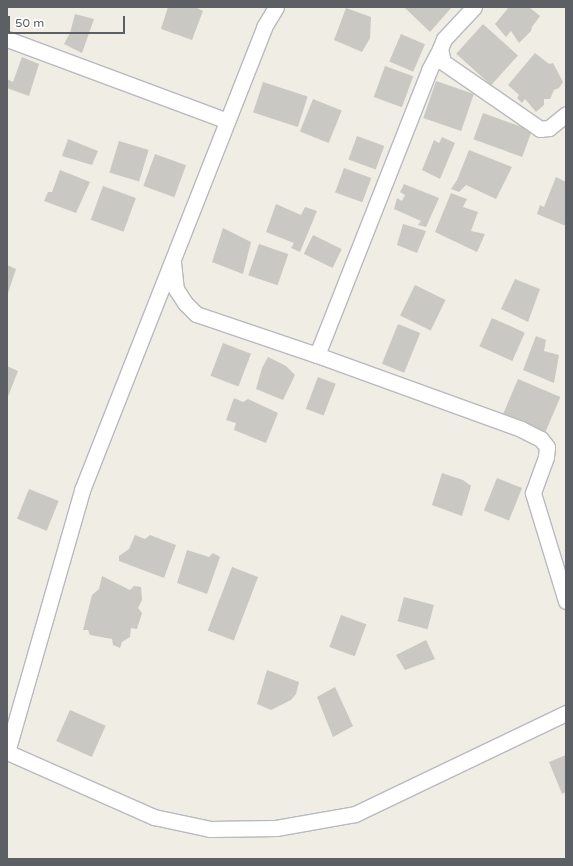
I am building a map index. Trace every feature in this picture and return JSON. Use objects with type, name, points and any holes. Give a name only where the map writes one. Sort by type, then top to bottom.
[{"type":"street","points":[[276,7],[264,27],[82,490],[7,752],[154,817],[210,829],[276,828],[355,814],[566,713]]},
{"type":"street","points":[[317,355],[428,70],[444,39],[474,7]]},
{"type":"street","points":[[7,39],[227,121]]},
{"type":"street","points":[[440,49],[442,62],[540,128],[549,128],[566,114]]},
{"type":"street","points":[[173,259],[176,289],[185,303],[196,314],[317,355],[521,430],[541,439],[546,447],[546,457],[533,493],[566,601]]},
{"type":"building","points":[[168,7],[195,7],[203,11],[192,40],[161,29]]},
{"type":"building","points":[[404,7],[452,7],[430,32]]},
{"type":"building","points":[[509,7],[529,7],[540,16],[532,27],[531,31],[519,43],[511,31],[506,37],[495,24]]},
{"type":"building","points":[[346,8],[371,17],[370,38],[362,52],[334,40]]},
{"type":"building","points":[[75,14],[94,19],[82,53],[64,44],[70,33]]},
{"type":"building","points":[[483,24],[518,55],[491,85],[456,54]]},
{"type":"building","points":[[401,34],[425,44],[413,72],[389,62]]},
{"type":"building","points":[[535,53],[549,64],[553,63],[563,82],[559,88],[554,90],[550,99],[544,99],[544,105],[536,112],[525,99],[522,103],[517,98],[519,95],[508,85]]},
{"type":"building","points":[[22,57],[39,64],[29,96],[7,88],[7,79],[13,82]]},
{"type":"building","points":[[385,66],[413,76],[402,107],[374,97]]},
{"type":"building","points":[[436,81],[474,94],[461,131],[423,118]]},
{"type":"building","points":[[263,82],[308,97],[298,127],[253,112]]},
{"type":"building","points":[[313,99],[342,111],[329,143],[300,131]]},
{"type":"building","points":[[483,113],[532,131],[522,157],[473,139]]},
{"type":"building","points":[[357,136],[384,146],[376,169],[348,159]]},
{"type":"building","points":[[442,137],[455,143],[440,179],[422,170],[434,140],[439,143]]},
{"type":"building","points":[[68,139],[98,151],[92,165],[62,156]]},
{"type":"building","points":[[119,141],[149,150],[139,182],[109,173]]},
{"type":"building","points":[[469,150],[512,167],[496,199],[466,185],[459,192],[451,189],[457,180]]},
{"type":"building","points":[[155,154],[186,165],[174,197],[143,186]]},
{"type":"building","points":[[344,168],[371,178],[362,202],[335,192]]},
{"type":"building","points":[[60,170],[90,182],[76,213],[44,201],[48,192],[52,192]]},
{"type":"building","points":[[556,177],[566,182],[566,226],[537,214],[540,205],[544,207]]},
{"type":"building","points":[[404,184],[439,198],[426,227],[418,225],[421,221],[394,209],[397,198],[402,201],[405,195],[400,192]]},
{"type":"building","points":[[103,186],[136,198],[124,232],[91,220]]},
{"type":"building","points":[[451,193],[467,199],[463,207],[478,212],[471,231],[485,234],[477,252],[435,232]]},
{"type":"building","points":[[276,204],[301,215],[305,207],[317,211],[300,252],[291,248],[294,243],[266,232]]},
{"type":"building","points":[[403,224],[426,231],[417,253],[397,245]]},
{"type":"building","points":[[223,228],[251,242],[243,274],[212,262]]},
{"type":"building","points":[[313,235],[342,249],[333,268],[304,254]]},
{"type":"building","points":[[259,244],[288,254],[278,285],[248,275]]},
{"type":"building","points":[[7,265],[16,269],[7,296]]},
{"type":"building","points":[[515,279],[540,289],[528,322],[501,309]]},
{"type":"building","points":[[415,285],[446,300],[431,330],[400,316]]},
{"type":"building","points":[[492,318],[525,333],[512,361],[479,346]]},
{"type":"building","points":[[398,324],[420,333],[404,373],[382,364]]},
{"type":"building","points":[[536,336],[546,340],[544,351],[559,355],[554,383],[523,370]]},
{"type":"building","points":[[223,343],[251,354],[238,386],[210,376]]},
{"type":"building","points":[[268,357],[286,366],[295,375],[283,400],[256,389],[262,368]]},
{"type":"building","points":[[7,366],[18,371],[7,399]]},
{"type":"building","points":[[318,377],[336,384],[324,416],[306,409]]},
{"type":"building","points":[[518,379],[560,397],[545,434],[502,416]]},
{"type":"building","points":[[234,398],[243,402],[248,399],[278,413],[266,443],[234,430],[236,423],[226,420]]},
{"type":"building","points":[[442,473],[463,480],[471,486],[462,516],[432,505]]},
{"type":"building","points":[[497,478],[522,488],[509,521],[484,510]]},
{"type":"building","points":[[29,489],[59,501],[47,531],[17,519]]},
{"type":"building","points":[[135,535],[145,539],[150,535],[176,545],[164,578],[119,561],[119,556],[129,549]]},
{"type":"building","points":[[187,550],[209,557],[213,553],[220,557],[207,594],[177,583]]},
{"type":"building","points":[[232,567],[258,577],[234,641],[208,630]]},
{"type":"building","points":[[102,576],[130,590],[134,586],[141,587],[142,600],[138,608],[142,613],[137,629],[131,628],[130,637],[122,642],[120,648],[113,645],[112,639],[90,635],[88,630],[83,630],[92,595],[99,589]]},
{"type":"building","points":[[404,597],[434,605],[427,629],[398,621]]},
{"type":"building","points":[[341,615],[366,624],[355,656],[329,647]]},
{"type":"building","points":[[426,640],[435,659],[405,670],[396,655]]},
{"type":"building","points":[[267,670],[299,682],[296,694],[291,700],[271,710],[257,704]]},
{"type":"building","points":[[335,687],[353,726],[333,737],[317,697]]},
{"type":"building","points":[[70,710],[106,726],[92,757],[56,741]]},
{"type":"building","points":[[566,755],[566,792],[562,794],[549,762]]}]
